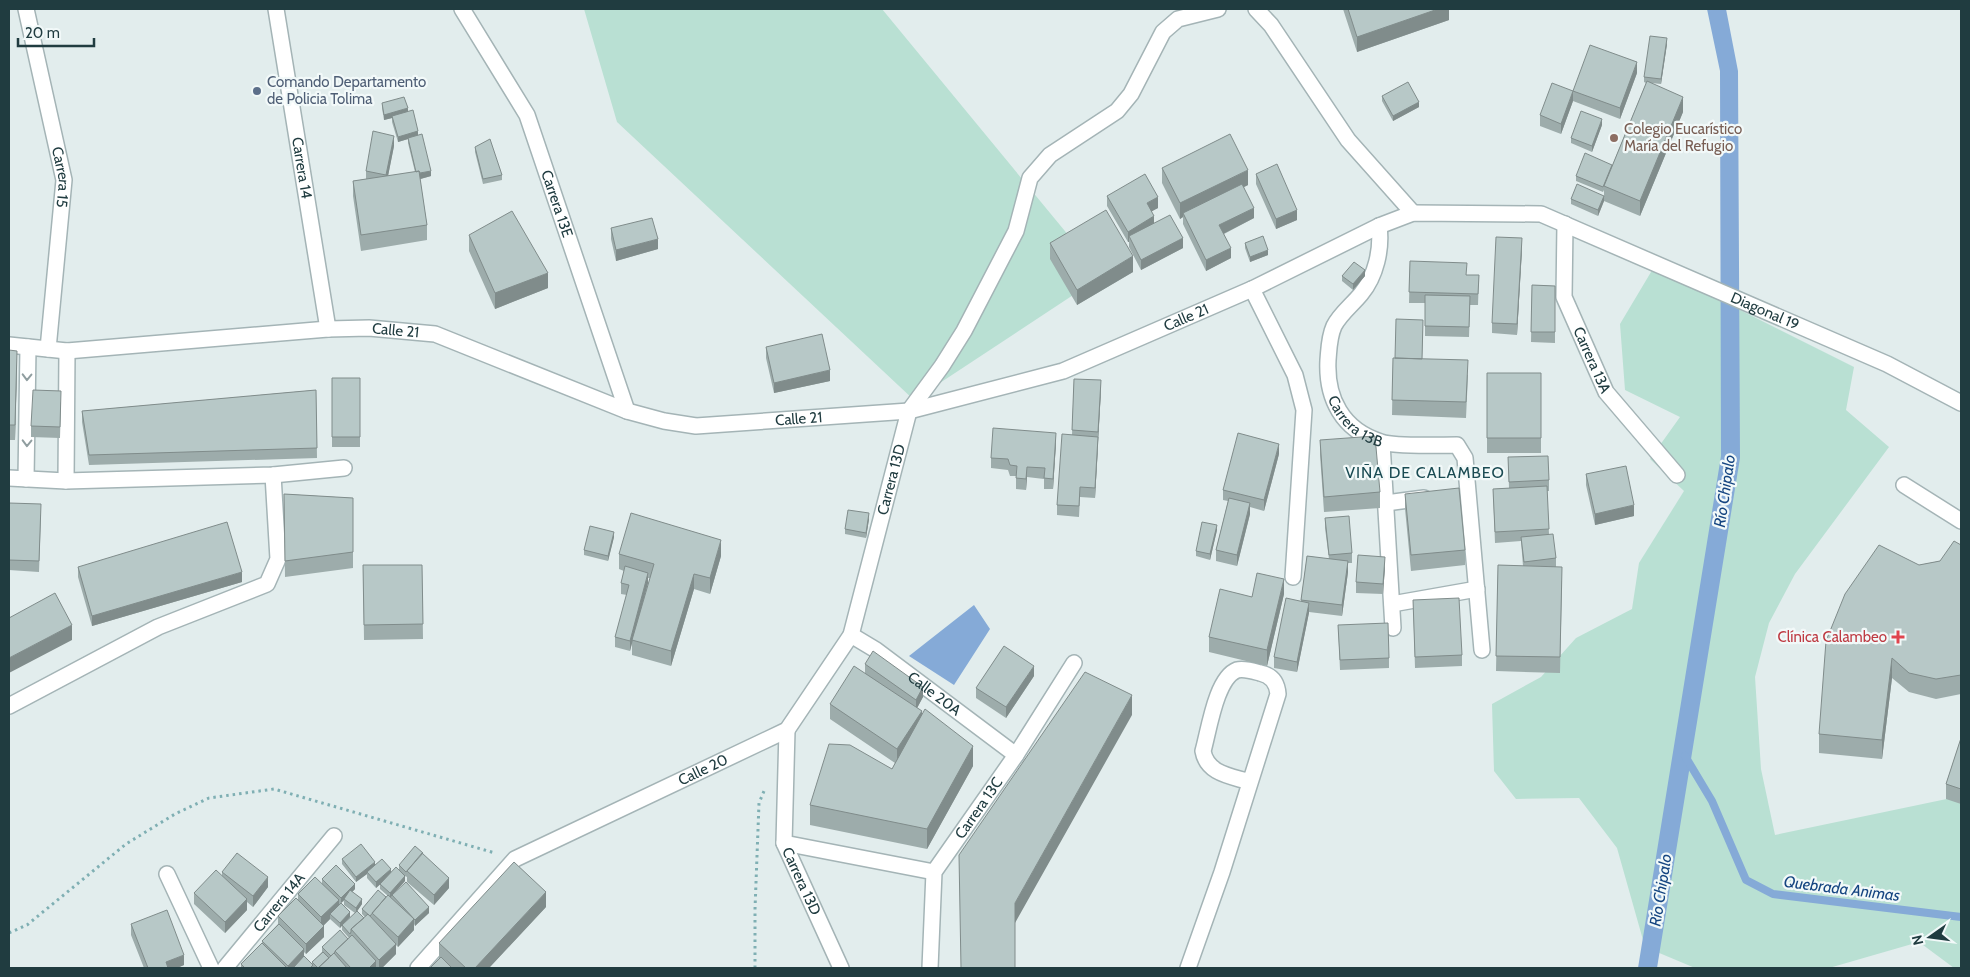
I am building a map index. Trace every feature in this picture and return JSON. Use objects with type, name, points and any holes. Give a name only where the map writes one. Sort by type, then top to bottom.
[{"type":"street","name":"Carrera 15","points":[[26,9],[64,180],[48,349]]},
{"type":"street","name":"Carrera 14","points":[[276,9],[328,329]]},
{"type":"street","name":"Carrera 13E","points":[[462,9],[527,115],[627,410]]},
{"type":"street","points":[[909,412],[964,331],[1016,231],[1030,178],[1050,155],[1117,111],[1131,94],[1164,32],[1178,18],[1218,9]]},
{"type":"street","points":[[1256,9],[1271,25],[1348,140],[1413,212]]},
{"type":"street","name":"Calle 21","points":[[9,345],[67,351],[328,329],[369,328],[435,334],[627,410],[664,421],[696,426],[909,412],[1063,371],[1252,289],[1379,226],[1413,212],[1541,214],[1565,224]]},
{"type":"street","name":"Diagonal 19","points":[[1565,224],[1887,364],[1961,403]]},
{"type":"street","name":"Carrera 13A","points":[[1565,224],[1564,297],[1606,392],[1677,475]]},
{"type":"street","name":"Carrera 13B","points":[[1379,226],[1381,243],[1372,277],[1362,293],[1335,325],[1329,341],[1327,380],[1332,398],[1344,418],[1362,434],[1382,442],[1393,628]]},
{"type":"street","points":[[1252,289],[1295,375],[1304,410],[1293,577]]},
{"type":"street","points":[[26,479],[28,347]]},
{"type":"street","points":[[66,481],[67,351]]},
{"type":"street","name":"Carrera 13D","points":[[850,635],[909,412]]},
{"type":"street","points":[[1382,442],[1457,445],[1465,458],[1482,650]]},
{"type":"street","points":[[9,478],[66,481],[273,475],[344,468]]},
{"type":"street","points":[[9,706],[158,628],[267,584],[278,559],[273,475]]},
{"type":"street","points":[[1904,485],[1961,520]]},
{"type":"street","points":[[1386,503],[1468,494]]},
{"type":"street","points":[[1392,604],[1477,589]]},
{"type":"street","points":[[787,730],[850,635]]},
{"type":"street","name":"Calle 20A","points":[[850,635],[876,650],[1016,756]]},
{"type":"street","name":"Carrera 13C","points":[[934,872],[1016,756],[1074,663]]},
{"type":"street","points":[[1188,968],[1250,782],[1278,694],[1275,683],[1267,674],[1242,669],[1231,673],[1221,685],[1203,751],[1206,760],[1216,771],[1250,782]]},
{"type":"street","name":"Carrera 13D","points":[[787,730],[784,843],[841,968]]},
{"type":"street","name":"Calle 20","points":[[418,968],[515,859],[787,730]]},
{"type":"street","name":"Carrera 14A","points":[[225,968],[334,836]]},
{"type":"street","points":[[784,843],[934,872],[930,968]]},
{"type":"street","points":[[167,874],[211,968]]},
{"type":"path","points":[[755,968],[759,803],[766,785]]},
{"type":"path","points":[[9,933],[27,925],[126,844],[150,831]]},
{"type":"green space","points":[[584,9],[882,9],[1102,276],[914,400],[617,122]]},
{"type":"green space","points":[[1654,267],[1854,367],[1846,410],[1889,447],[1795,574],[1769,623],[1755,677],[1761,769],[1775,835],[1961,796],[1961,968],[1954,968],[1919,942],[1829,968],[1695,968],[1645,947],[1617,848],[1579,798],[1516,799],[1494,771],[1492,704],[1541,677],[1576,638],[1632,609],[1639,563],[1684,491],[1650,459],[1680,417],[1625,390],[1620,324]]},
{"type":"water","name":"Río Chipalo","points":[[1707,9],[1726,9],[1738,71],[1740,458],[1657,968],[1638,968],[1721,456],[1720,71]]},
{"type":"water","points":[[974,605],[990,629],[954,685],[909,656]]},
{"type":"building","points":[[1348,9],[1438,9],[1357,37]]},
{"type":"building","points":[[1650,36],[1667,38],[1661,79],[1644,77]]},
{"type":"building","points":[[1590,45],[1637,62],[1620,108],[1573,91]]},
{"type":"building","points":[[1647,81],[1683,97],[1640,201],[1604,186]]},
{"type":"building","points":[[1408,82],[1419,102],[1393,116],[1382,96]]},
{"type":"building","points":[[1552,83],[1573,91],[1561,124],[1540,115]]},
{"type":"building","points":[[404,97],[408,108],[384,115],[382,103]]},
{"type":"building","points":[[413,110],[418,131],[398,137],[392,116]]},
{"type":"building","points":[[1581,111],[1602,119],[1592,146],[1571,138]]},
{"type":"building","points":[[373,131],[394,136],[386,175],[366,171]]},
{"type":"building","points":[[422,134],[431,171],[420,173],[419,171],[416,172],[408,138]]},
{"type":"building","points":[[1230,134],[1248,170],[1180,203],[1162,168]]},
{"type":"building","points":[[490,139],[502,175],[483,179],[475,147]]},
{"type":"building","points":[[1585,153],[1612,165],[1603,187],[1576,176]]},
{"type":"building","points":[[1277,164],[1297,210],[1276,219],[1256,174]]},
{"type":"building","points":[[419,171],[427,225],[361,235],[353,181]]},
{"type":"building","points":[[1145,174],[1158,197],[1147,203],[1154,216],[1128,232],[1107,196]]},
{"type":"building","points":[[1242,184],[1254,208],[1219,225],[1231,248],[1206,260],[1183,213]]},
{"type":"building","points":[[1577,184],[1604,196],[1598,210],[1571,199]]},
{"type":"building","points":[[1106,210],[1133,256],[1077,290],[1050,243]]},
{"type":"building","points":[[512,211],[548,273],[495,293],[469,235]]},
{"type":"building","points":[[1170,215],[1183,238],[1141,260],[1129,236]]},
{"type":"building","points":[[652,218],[658,239],[616,250],[611,228]]},
{"type":"building","points":[[1263,236],[1268,250],[1250,257],[1245,243]]},
{"type":"building","points":[[1496,237],[1522,238],[1517,324],[1492,323]]},
{"type":"building","points":[[1410,261],[1467,263],[1466,275],[1479,275],[1478,294],[1409,292]]},
{"type":"building","points":[[1354,262],[1365,270],[1353,284],[1342,276]]},
{"type":"building","points":[[1532,285],[1555,286],[1555,332],[1531,332]]},
{"type":"building","points":[[1425,295],[1470,296],[1469,327],[1425,326]]},
{"type":"building","points":[[1396,319],[1423,320],[1422,359],[1395,358]]},
{"type":"building","points":[[822,334],[830,370],[774,383],[766,347]]},
{"type":"building","points":[[9,350],[17,351],[15,425],[9,425]]},
{"type":"building","points":[[1393,358],[1468,360],[1466,402],[1392,400]]},
{"type":"building","points":[[1487,373],[1541,373],[1541,438],[1487,438]]},
{"type":"building","points":[[332,378],[360,378],[360,437],[332,437]]},
{"type":"building","points":[[1074,379],[1101,380],[1098,432],[1072,430]]},
{"type":"building","points":[[33,390],[61,391],[60,427],[31,426]]},
{"type":"building","points":[[316,390],[317,448],[89,455],[82,411]]},
{"type":"building","points":[[993,428],[1056,433],[1053,479],[1044,478],[1045,468],[1027,467],[1026,479],[1016,478],[1017,466],[1010,465],[1008,459],[991,458]]},
{"type":"building","points":[[1238,433],[1279,444],[1264,500],[1223,490]]},
{"type":"building","points":[[1062,434],[1098,437],[1095,488],[1080,487],[1079,506],[1057,505]]},
{"type":"building","points":[[1375,436],[1380,492],[1324,497],[1320,440]]},
{"type":"building","points":[[1548,456],[1549,480],[1509,482],[1508,457]]},
{"type":"building","points":[[1626,466],[1634,505],[1595,514],[1586,474]]},
{"type":"building","points":[[1547,486],[1549,529],[1495,532],[1493,489]]},
{"type":"building","points":[[1459,488],[1465,550],[1411,555],[1405,494]]},
{"type":"building","points":[[284,494],[353,498],[353,552],[285,561]]},
{"type":"building","points":[[1229,498],[1250,503],[1237,555],[1216,550]]},
{"type":"building","points":[[9,503],[41,504],[39,561],[9,560]]},
{"type":"building","points":[[848,510],[869,513],[866,533],[845,529]]},
{"type":"building","points":[[631,513],[721,540],[710,578],[694,574],[671,651],[632,640],[654,564],[619,554]]},
{"type":"building","points":[[1349,516],[1352,553],[1329,555],[1325,518]]},
{"type":"building","points":[[227,522],[242,572],[92,616],[78,567]]},
{"type":"building","points":[[1202,522],[1217,525],[1210,554],[1196,551]]},
{"type":"building","points":[[590,526],[614,532],[608,556],[584,550]]},
{"type":"building","points":[[1553,534],[1556,558],[1524,562],[1521,537]]},
{"type":"building","name":"Clínica Calambeo","points":[[1954,541],[1961,545],[1961,675],[1936,679],[1909,673],[1892,658],[1882,740],[1819,734],[1826,641],[1845,594],[1879,545],[1919,565],[1940,561]]},
{"type":"building","points":[[1358,555],[1385,557],[1383,584],[1356,582]]},
{"type":"building","points":[[1307,556],[1348,561],[1342,605],[1301,600]]},
{"type":"building","points":[[363,565],[422,565],[423,624],[364,625]]},
{"type":"building","points":[[1498,565],[1562,567],[1560,657],[1496,656]]},
{"type":"building","points":[[625,566],[648,573],[630,641],[615,637],[629,585],[621,583]]},
{"type":"building","points":[[1257,573],[1284,579],[1267,650],[1209,637],[1220,589],[1252,597]]},
{"type":"building","points":[[55,593],[72,625],[9,658],[9,618]]},
{"type":"building","points":[[1286,598],[1309,603],[1297,662],[1274,657]]},
{"type":"building","points":[[1459,598],[1462,655],[1415,657],[1413,600]]},
{"type":"building","points":[[1388,623],[1389,658],[1340,660],[1338,625]]},
{"type":"building","points":[[1004,646],[1034,666],[1006,707],[976,688]]},
{"type":"building","points":[[873,651],[923,687],[916,700],[865,664]]},
{"type":"building","points":[[854,666],[922,711],[897,749],[830,704]]},
{"type":"building","points":[[1085,672],[1132,695],[1015,903],[1015,968],[961,968],[959,855]]},
{"type":"building","points":[[925,709],[973,746],[927,829],[810,805],[829,744],[850,745],[892,769]]},
{"type":"building","points":[[1961,738],[1961,789],[1946,784]]},
{"type":"building","points":[[361,844],[375,862],[356,877],[342,859]]},
{"type":"building","points":[[415,846],[423,853],[406,872],[399,865]]},
{"type":"building","points":[[237,853],[268,877],[253,896],[222,872]]},
{"type":"building","points":[[422,853],[449,878],[434,895],[407,871]]},
{"type":"building","points":[[382,859],[391,869],[376,882],[367,872]]},
{"type":"building","points":[[514,862],[546,892],[475,968],[466,968],[439,943]]},
{"type":"building","points":[[336,865],[355,884],[341,898],[322,879]]},
{"type":"building","points":[[396,867],[405,876],[390,893],[380,884]]},
{"type":"building","points":[[216,870],[247,899],[225,922],[194,893]]},
{"type":"building","points":[[315,877],[339,900],[321,917],[298,894]]},
{"type":"building","points":[[406,882],[429,907],[415,920],[392,895]]},
{"type":"building","points":[[350,890],[362,899],[356,908],[344,899]]},
{"type":"building","points":[[378,890],[386,897],[370,916],[362,909]]},
{"type":"building","points":[[388,895],[414,919],[398,937],[372,913]]},
{"type":"building","points":[[296,898],[324,926],[306,944],[278,916]]},
{"type":"building","points":[[341,903],[350,912],[340,923],[330,914]]},
{"type":"building","points":[[167,910],[184,955],[166,962],[168,968],[148,968],[131,924]]},
{"type":"building","points":[[357,911],[364,918],[351,929],[350,934],[342,925]]},
{"type":"building","points":[[368,914],[396,944],[379,960],[351,929]]},
{"type":"building","points":[[279,924],[304,949],[288,966],[262,941]]},
{"type":"building","points":[[340,930],[348,939],[331,956],[322,947]]},
{"type":"building","points":[[352,935],[376,961],[369,968],[351,968],[335,951]]},
{"type":"building","points":[[262,943],[287,968],[245,968],[241,964]]},
{"type":"building","points":[[323,952],[329,958],[318,968],[312,962]]},
{"type":"building","points":[[334,953],[347,968],[318,968]]},
{"type":"building","points":[[304,956],[313,965],[310,968],[294,967]]},
{"type":"building","points":[[441,957],[452,968],[430,968]]},
{"type":"waterway","name":"Quebrada Animas","points":[[1685,756],[1712,801],[1746,880],[1773,894],[1961,917]]},
{"type":"place","name":"Comando Departamento de Policia Tolima","points":[[257,91]]},
{"type":"place","name":"Colegio Eucarístico María del Refugio","points":[[1614,138]]},
{"type":"place","name":"Clínica Calambeo","points":[[1898,637]]},
{"type":"district","name":"VIÑA DE CALAMBEO","points":[[1425,472]]}]
